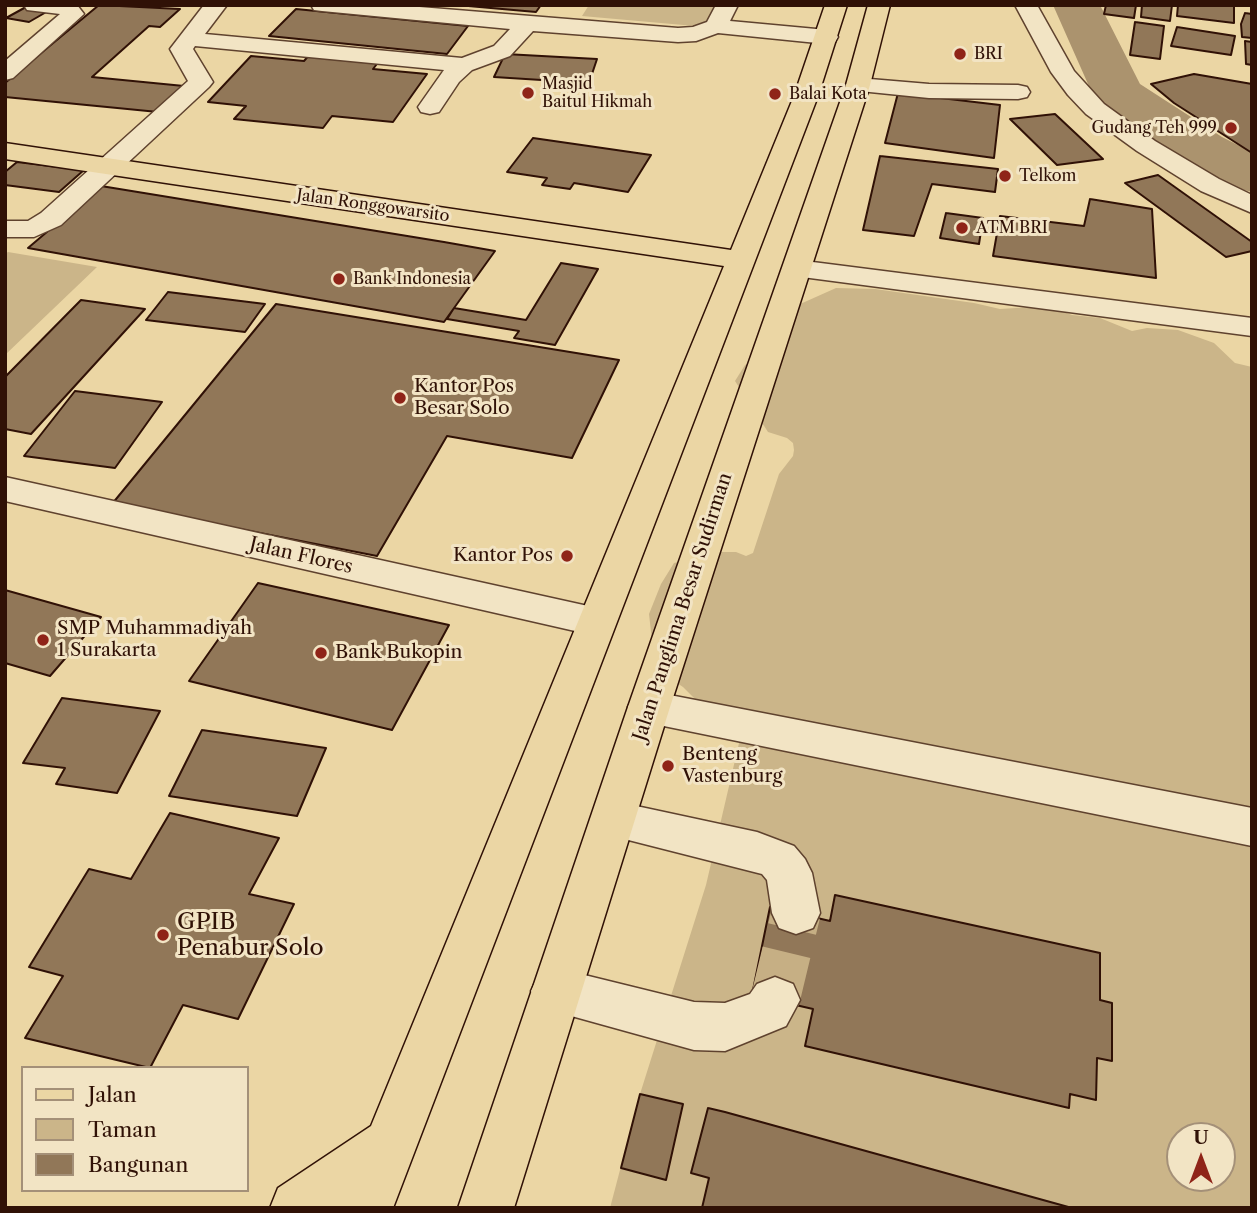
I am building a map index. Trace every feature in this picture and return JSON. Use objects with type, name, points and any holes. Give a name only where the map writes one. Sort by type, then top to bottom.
[{"type":"main road","name":"Jalan Panglima Besar Sudirman","points":[[486,1208],[649,707],[858,85],[879,5]]},
{"type":"main road","points":[[365,1208],[741,260],[832,21]]},
{"type":"main road","name":"Jalan Ronggowarsito","points":[[5,151],[741,260]]},
{"type":"main road","points":[[298,1208],[390,1145]]},
{"type":"street","points":[[5,73],[73,14],[64,8],[35,5]]},
{"type":"street","points":[[5,229],[25,230],[42,226],[104,167],[201,82],[181,49],[216,5]]},
{"type":"street","points":[[322,5],[678,35],[696,34],[716,26],[832,21]]},
{"type":"street","points":[[565,27],[577,5]]},
{"type":"street","points":[[716,26],[727,5]]},
{"type":"street","points":[[1026,5],[1063,72],[1095,109],[1167,159],[1210,185],[1252,205]]},
{"type":"street","points":[[430,107],[443,85],[464,65],[502,51],[527,24]]},
{"type":"street","points":[[190,39],[464,65]]},
{"type":"street","points":[[858,85],[929,91],[1018,92]]},
{"type":"street","points":[[797,269],[1252,327]]},
{"type":"street","name":"Jalan Flores","points":[[5,489],[597,622]]},
{"type":"street","points":[[649,707],[1252,827]]},
{"type":"street","points":[[613,819],[757,850],[778,860],[789,873],[796,913]]},
{"type":"street","points":[[556,991],[694,1026],[725,1027],[768,1010],[775,1000]]},
{"type":"green space","points":[[589,5],[714,5],[706,27],[582,16]]},
{"type":"green space","points":[[8,252],[97,267],[5,355],[5,254]]},
{"type":"green space","points":[[836,288],[875,289],[1000,309],[1048,306],[1072,315],[1100,318],[1132,331],[1147,328],[1178,330],[1214,343],[1235,363],[1252,367],[1252,1208],[610,1208],[640,1094],[706,885],[746,713],[707,711],[683,687],[662,673],[652,641],[649,614],[661,584],[674,563],[716,552],[736,552],[746,556],[753,553],[779,474],[793,456],[794,450],[793,443],[787,438],[768,432],[735,381],[745,365],[756,360],[798,305]]},
{"type":"building","points":[[99,5],[180,9],[160,27],[149,26],[92,77],[184,86],[158,112],[5,97],[5,83]]},
{"type":"building","points":[[457,5],[541,5],[536,12]]},
{"type":"building","points":[[1106,5],[1136,5],[1134,18],[1104,14]]},
{"type":"building","points":[[1142,5],[1172,5],[1170,21],[1141,17]]},
{"type":"building","points":[[1178,5],[1234,6],[1234,23],[1177,16]]},
{"type":"building","points":[[26,7],[48,11],[29,22],[6,18]]},
{"type":"building","points":[[296,9],[468,26],[447,54],[269,36]]},
{"type":"building","points":[[1245,13],[1252,14],[1252,38],[1242,37],[1241,24]]},
{"type":"building","points":[[1135,22],[1164,26],[1160,59],[1130,55]]},
{"type":"building","points":[[1177,27],[1235,36],[1231,55],[1171,46]]},
{"type":"building","points":[[1245,41],[1252,42],[1252,65],[1246,64]]},
{"type":"building","points":[[310,54],[380,60],[373,69],[427,74],[393,122],[332,116],[323,128],[234,119],[246,106],[208,102],[251,56],[304,61]]},
{"type":"building","points":[[505,54],[597,59],[589,83],[494,77]]},
{"type":"building","name":"Gudang Teh 999","points":[[1194,74],[1252,84],[1252,153],[1174,103],[1151,84]]},
{"type":"building","points":[[898,93],[1000,105],[994,158],[885,143]]},
{"type":"building","points":[[1055,114],[1103,159],[1057,165],[1010,119]]},
{"type":"building","points":[[533,138],[651,155],[628,192],[574,183],[570,189],[542,185],[547,178],[507,172]]},
{"type":"building","points":[[880,156],[998,169],[995,192],[932,184],[914,236],[863,230]]},
{"type":"building","points":[[17,162],[84,170],[59,192],[5,185],[5,172]]},
{"type":"building","points":[[1158,175],[1252,242],[1252,251],[1226,257],[1125,183]]},
{"type":"building","name":"Bank Indonesia","points":[[101,186],[495,251],[444,322],[28,248]]},
{"type":"building","points":[[1090,199],[1152,209],[1156,278],[993,256],[1000,216],[1084,226]]},
{"type":"building","name":"ATM BRI","points":[[946,213],[983,218],[979,244],[940,238]]},
{"type":"building","points":[[561,263],[598,269],[555,345],[514,338],[519,331],[447,319],[454,308],[526,320]]},
{"type":"building","points":[[168,292],[265,304],[245,332],[146,320]]},
{"type":"building","points":[[81,300],[145,309],[31,434],[5,429],[5,377]]},
{"type":"building","name":"Kantor Pos Besar Solo","points":[[276,304],[619,360],[572,458],[447,436],[377,556],[112,504]]},
{"type":"building","points":[[75,391],[162,402],[115,468],[24,456]]},
{"type":"building","name":"Bank Bukopin","points":[[258,583],[449,625],[392,730],[189,681]]},
{"type":"building","name":"SMP Muhammadiyah 1 Surakarta","points":[[5,590],[101,617],[50,676],[5,663]]},
{"type":"building","points":[[62,698],[160,711],[117,793],[56,784],[65,768],[23,763]]},
{"type":"building","points":[[202,730],[326,748],[297,816],[169,796]]},
{"type":"building","name":"GPIB Penabur Solo","points":[[170,813],[279,838],[249,894],[294,904],[238,1019],[183,1005],[151,1066],[25,1038],[63,976],[29,967],[89,869],[131,879]]},
{"type":"building","points":[[835,895],[1100,953],[1100,1000],[1112,1003],[1112,1061],[1097,1058],[1096,1100],[1070,1094],[1069,1108],[805,1046],[813,1009],[752,995],[770,907],[830,921]]},
{"type":"building","points":[[640,1094],[683,1104],[666,1180],[621,1168]]},
{"type":"building","points":[[708,1108],[1072,1208],[702,1208],[709,1178],[691,1173]]},
{"type":"waterway","points":[[1076,5],[1118,93],[1202,149],[1252,175]]},
{"type":"tunnel","points":[[775,1000],[796,913]]},
{"type":"place","name":"BRI","points":[[960,54]]},
{"type":"place","name":"Masjid Baitul Hikmah","points":[[528,93]]},
{"type":"place","name":"Balai Kota","points":[[775,94]]},
{"type":"place","name":"Gudang Teh 999","points":[[1231,128]]},
{"type":"place","name":"Telkom","points":[[1005,176]]},
{"type":"place","name":"ATM BRI","points":[[962,228]]},
{"type":"place","name":"Bank Indonesia","points":[[339,279]]},
{"type":"place","name":"Kantor Pos Besar Solo","points":[[400,398]]},
{"type":"place","name":"Kantor Pos","points":[[567,556]]},
{"type":"place","name":"SMP Muhammadiyah 1 Surakarta","points":[[43,640]]},
{"type":"place","name":"Bank Bukopin","points":[[321,653]]},
{"type":"place","name":"Benteng Vastenburg","points":[[668,766]]},
{"type":"place","name":"GPIB Penabur Solo","points":[[163,935]]}]
